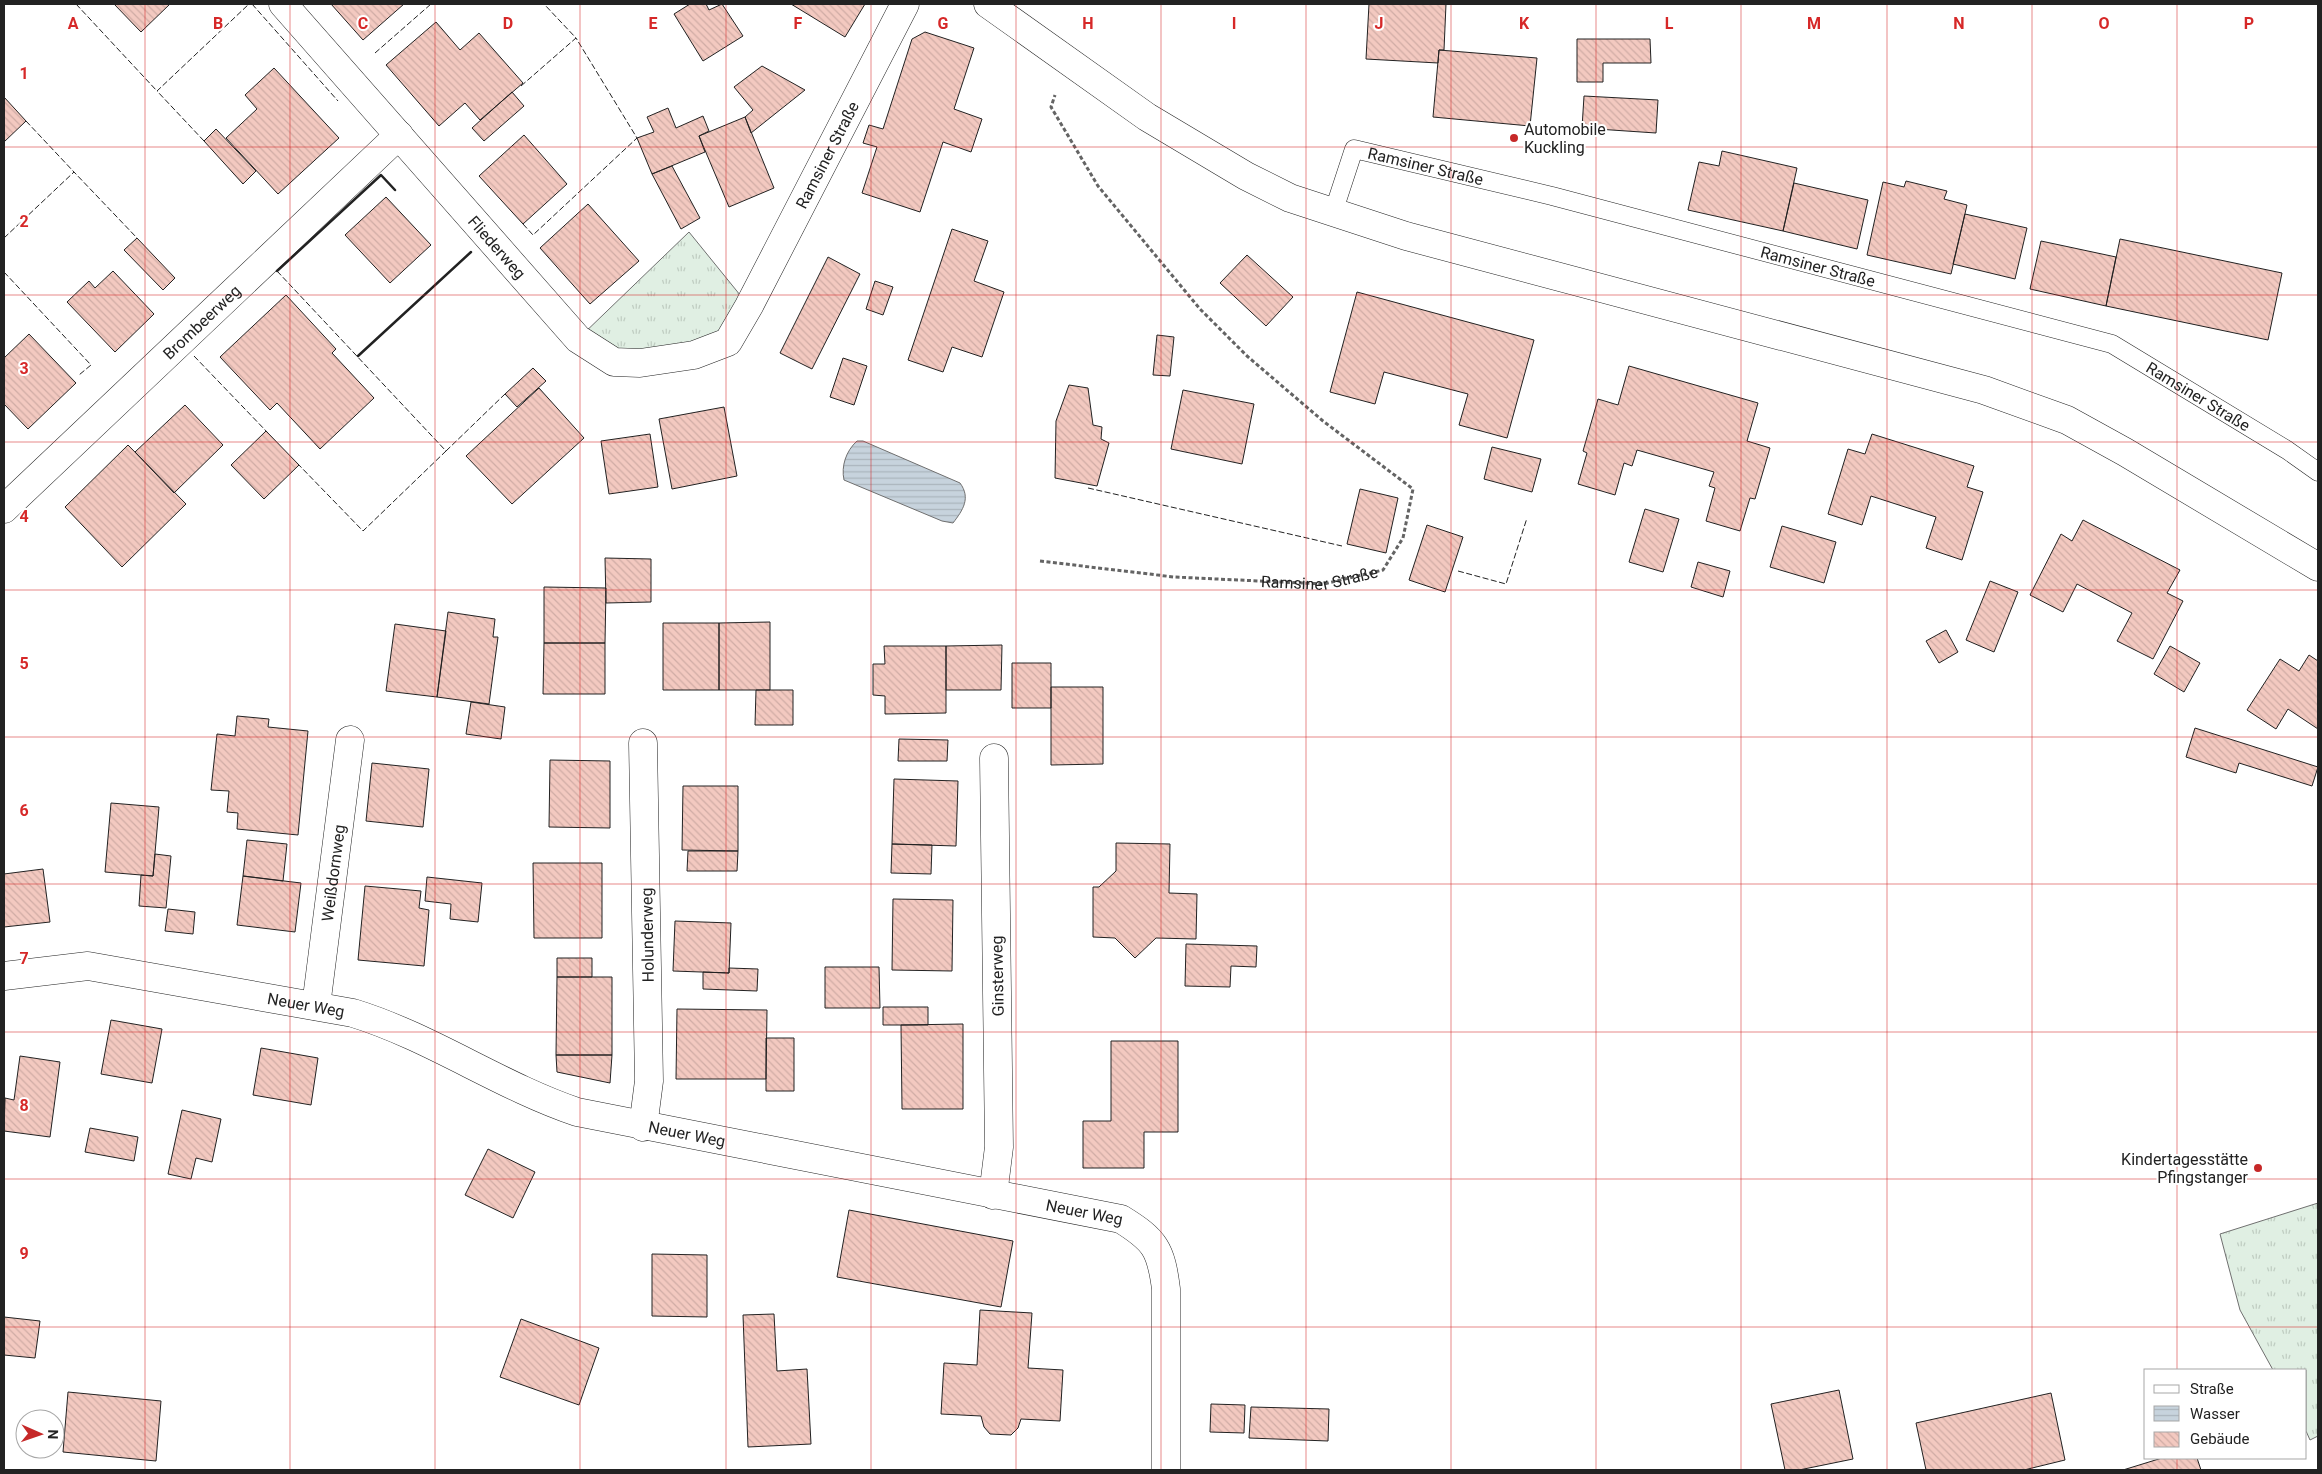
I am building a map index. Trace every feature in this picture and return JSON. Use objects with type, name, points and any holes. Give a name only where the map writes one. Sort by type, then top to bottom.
[{"type":"street","name":"Fliederweg","points":[[283,4],[578,339],[609,360],[640,363],[654,361],[694,354],[728,342],[749,306]]},
{"type":"street","name":"Ramsiner Straße","points":[[749,306],[905,4]]},
{"type":"street","points":[[988,4],[1146,117],[1198,149],[1290,198],[1416,239],[1984,390],[2067,420],[2125,452],[2318,568]]},
{"type":"street","name":"Brombeerweg","points":[[4,509],[399,135]]},
{"type":"street","name":"Weißdornweg","points":[[316,1006],[350,740]]},
{"type":"street","name":"Holunderweg","points":[[643,1127],[649,1081],[644,743]]},
{"type":"street","name":"Ginsterweg","points":[[993,1195],[999,1147],[994,758]]},
{"type":"street","name":"Neuer Weg","points":[[4,976],[88,966],[352,1013],[382,1022],[542,1100],[577,1112],[643,1127],[1121,1220],[1140,1231],[1156,1248],[1163,1266],[1166,1289],[1166,1470]]},
{"type":"lane","name":"Ramsiner Straße","points":[[1333,213],[1354,149],[1552,196],[1975,306],[2112,344],[2287,450],[2318,472]]},
{"type":"path","name":"Ramsiner Straße","points":[[1040,561],[1174,577],[1324,584],[1383,570],[1403,538],[1413,489],[1323,421],[1247,356],[1200,309],[1098,186],[1051,107],[1065,60]]},
{"type":"green space","points":[[689,232],[749,306],[728,342],[654,361],[578,339]]},
{"type":"green space","points":[[2318,1203],[2318,1436],[2310,1440],[2307,1433],[2307,1369],[2272,1369],[2240,1310],[2220,1234]]},
{"type":"water","points":[[857,441],[863,441],[960,483],[965,499],[963,509],[953,523],[942,521],[844,480],[843,469],[845,459]]},
{"type":"building","points":[[114,4],[170,4],[141,32]]},
{"type":"building","points":[[331,4],[404,4],[363,40]]},
{"type":"building","points":[[690,4],[706,4],[709,10],[722,4],[743,36],[703,61],[674,14]]},
{"type":"building","points":[[791,4],[865,4],[845,37]]},
{"type":"building","points":[[1369,4],[1446,4],[1444,50],[1439,50],[1438,63],[1366,59]]},
{"type":"building","points":[[436,22],[460,50],[479,33],[523,83],[480,120],[465,103],[439,126],[386,65]]},
{"type":"building","points":[[925,32],[974,48],[954,109],[982,119],[971,152],[943,142],[920,212],[862,193],[877,147],[863,143],[869,125],[883,129],[912,39]]},
{"type":"building","points":[[1577,39],[1650,39],[1651,63],[1603,63],[1603,82],[1577,82]]},
{"type":"building","points":[[1439,50],[1537,58],[1530,126],[1433,117]]},
{"type":"building","points":[[762,66],[805,90],[751,133],[745,117],[753,110],[734,87]]},
{"type":"building","points":[[274,68],[339,138],[278,194],[226,138],[257,109],[245,95]]},
{"type":"building","points":[[512,92],[524,106],[484,141],[472,128]]},
{"type":"building","points":[[1584,96],[1658,100],[1656,133],[1582,128]]},
{"type":"building","points":[[4,97],[26,121],[4,142]]},
{"type":"building","points":[[668,108],[676,128],[703,116],[709,131],[699,136],[705,152],[652,174],[637,138],[654,132],[647,117]]},
{"type":"building","points":[[745,117],[774,188],[729,207],[699,136]]},
{"type":"building","points":[[216,129],[256,171],[243,184],[204,141]]},
{"type":"building","points":[[524,135],[567,184],[523,224],[479,176]]},
{"type":"building","points":[[1722,151],[1797,168],[1783,231],[1688,210],[1699,162],[1719,166]]},
{"type":"building","points":[[672,166],[700,218],[681,229],[652,174]]},
{"type":"building","points":[[1906,181],[1947,191],[1944,199],[1967,205],[1951,274],[1867,255],[1883,182],[1904,187]]},
{"type":"building","points":[[1794,183],[1868,200],[1857,249],[1783,231]]},
{"type":"building","points":[[386,197],[431,245],[390,283],[345,235]]},
{"type":"building","points":[[588,204],[639,261],[590,304],[540,248]]},
{"type":"building","points":[[1965,214],[2027,228],[2015,279],[1953,264]]},
{"type":"building","points":[[952,229],[988,241],[974,281],[1004,292],[982,357],[952,347],[943,372],[908,360]]},
{"type":"building","points":[[137,238],[175,278],[163,290],[124,250]]},
{"type":"building","points":[[2120,239],[2282,273],[2268,340],[2106,306]]},
{"type":"building","points":[[2041,241],[2116,257],[2106,306],[2030,289]]},
{"type":"building","points":[[1247,255],[1293,297],[1266,326],[1220,283]]},
{"type":"building","points":[[828,257],[860,274],[812,369],[780,353]]},
{"type":"building","points":[[113,271],[154,314],[115,352],[67,302],[89,281],[95,288]]},
{"type":"building","points":[[875,281],[893,287],[883,315],[866,309]]},
{"type":"building","points":[[1357,292],[1534,340],[1507,438],[1459,425],[1468,394],[1384,372],[1375,404],[1330,392]]},
{"type":"building","points":[[286,295],[336,349],[332,353],[374,398],[320,449],[277,403],[270,410],[220,357]]},
{"type":"building","points":[[29,334],[76,383],[28,429],[4,404],[4,358]]},
{"type":"building","points":[[1157,335],[1174,337],[1170,376],[1153,375]]},
{"type":"building","points":[[843,358],[867,366],[854,405],[830,397]]},
{"type":"building","points":[[1629,366],[1758,403],[1747,441],[1770,448],[1755,499],[1750,498],[1740,531],[1706,521],[1715,488],[1709,486],[1714,472],[1637,450],[1632,466],[1624,463],[1615,495],[1578,484],[1587,453],[1583,451],[1598,399],[1618,405]]},
{"type":"building","points":[[533,368],[546,381],[517,407],[505,394]]},
{"type":"building","points":[[1069,385],[1088,388],[1093,425],[1102,427],[1101,439],[1109,443],[1097,486],[1055,478],[1056,421]]},
{"type":"building","points":[[539,388],[584,438],[512,504],[466,456]]},
{"type":"building","points":[[1183,390],[1254,404],[1242,464],[1171,449]]},
{"type":"building","points":[[185,405],[223,445],[174,493],[135,452]]},
{"type":"building","points":[[724,407],[737,476],[672,489],[659,419]]},
{"type":"building","points":[[266,431],[299,465],[264,499],[231,465]]},
{"type":"building","points":[[650,434],[658,487],[609,494],[601,441]]},
{"type":"building","points":[[1872,434],[1974,466],[1967,487],[1983,492],[1962,560],[1926,548],[1936,517],[1871,496],[1862,525],[1828,514],[1848,449],[1865,454]]},
{"type":"building","points":[[128,445],[186,504],[122,567],[65,507]]},
{"type":"building","points":[[1492,447],[1541,459],[1532,492],[1484,479]]},
{"type":"building","points":[[1360,489],[1398,498],[1386,553],[1347,544]]},
{"type":"building","points":[[1645,509],[1679,519],[1663,572],[1629,562]]},
{"type":"building","points":[[2083,520],[2180,570],[2167,593],[2183,601],[2153,659],[2117,641],[2132,613],[2077,584],[2063,612],[2030,595],[2061,534],[2072,541]]},
{"type":"building","points":[[1427,525],[1463,537],[1445,592],[1409,580]]},
{"type":"building","points":[[1782,526],[1836,542],[1824,583],[1770,567]]},
{"type":"building","points":[[605,558],[651,559],[651,602],[606,603]]},
{"type":"building","points":[[1698,562],[1730,571],[1723,597],[1691,587]]},
{"type":"building","points":[[1990,581],[2018,592],[1994,652],[1966,640]]},
{"type":"building","points":[[544,587],[606,588],[605,643],[544,643]]},
{"type":"building","points":[[448,612],[495,619],[493,637],[498,637],[489,704],[437,697]]},
{"type":"building","points":[[770,622],[770,690],[719,690],[719,623]]},
{"type":"building","points":[[663,623],[719,623],[719,690],[663,690]]},
{"type":"building","points":[[395,624],[446,631],[437,697],[386,691]]},
{"type":"building","points":[[1946,630],[1958,652],[1939,663],[1926,641]]},
{"type":"building","points":[[544,643],[605,643],[605,694],[543,694]]},
{"type":"building","points":[[1002,645],[1001,690],[946,690],[946,646]]},
{"type":"building","points":[[884,646],[946,646],[946,713],[885,714],[885,696],[873,695],[873,664],[885,664]]},
{"type":"building","points":[[2170,646],[2200,663],[2184,692],[2154,674]]},
{"type":"building","points":[[2309,655],[2318,661],[2318,729],[2288,709],[2276,729],[2247,710],[2280,659],[2299,671]]},
{"type":"building","points":[[1012,663],[1051,663],[1051,708],[1012,708]]},
{"type":"building","points":[[1051,687],[1103,687],[1103,764],[1051,765]]},
{"type":"building","points":[[756,690],[793,690],[793,725],[755,725]]},
{"type":"building","points":[[471,702],[505,707],[501,739],[466,734]]},
{"type":"building","points":[[237,716],[269,719],[268,727],[308,731],[298,835],[237,829],[238,813],[227,812],[229,791],[211,790],[217,734],[235,736]]},
{"type":"building","points":[[2195,728],[2318,767],[2312,786],[2239,763],[2236,773],[2186,757]]},
{"type":"building","points":[[899,739],[948,740],[947,761],[898,761]]},
{"type":"building","points":[[550,760],[610,761],[610,828],[549,827]]},
{"type":"building","points":[[372,763],[429,769],[423,827],[366,821]]},
{"type":"building","points":[[894,779],[958,781],[956,846],[892,844]]},
{"type":"building","points":[[683,786],[738,786],[738,851],[682,850]]},
{"type":"building","points":[[111,803],[159,807],[153,876],[105,872]]},
{"type":"building","points":[[247,840],[287,844],[283,881],[243,876]]},
{"type":"building","points":[[1116,843],[1170,844],[1169,893],[1197,894],[1196,939],[1156,938],[1135,958],[1115,938],[1093,937],[1093,887],[1099,887],[1116,871]]},
{"type":"building","points":[[892,844],[932,845],[931,874],[891,873]]},
{"type":"building","points":[[688,851],[738,851],[737,871],[687,871]]},
{"type":"building","points":[[155,854],[171,856],[166,908],[139,906],[141,875],[153,876]]},
{"type":"building","points":[[533,863],[602,863],[602,938],[534,938]]},
{"type":"building","points":[[43,869],[50,922],[4,927],[4,874]]},
{"type":"building","points":[[243,876],[301,883],[295,932],[237,925]]},
{"type":"building","points":[[427,877],[482,883],[478,922],[450,919],[451,904],[425,901]]},
{"type":"building","points":[[365,886],[421,891],[419,908],[429,910],[424,966],[358,960]]},
{"type":"building","points":[[893,899],[953,900],[952,971],[892,970]]},
{"type":"building","points":[[168,909],[195,912],[193,934],[165,931]]},
{"type":"building","points":[[675,921],[731,923],[729,973],[673,971]]},
{"type":"building","points":[[1186,944],[1257,946],[1256,967],[1231,966],[1230,987],[1185,986]]},
{"type":"building","points":[[557,958],[592,958],[592,977],[557,977]]},
{"type":"building","points":[[825,967],[879,967],[880,1008],[825,1008]]},
{"type":"building","points":[[729,968],[758,969],[757,991],[703,989],[703,972],[729,973]]},
{"type":"building","points":[[557,977],[612,977],[612,1055],[556,1055]]},
{"type":"building","points":[[883,1007],[928,1007],[928,1025],[883,1025]]},
{"type":"building","points":[[677,1009],[767,1010],[766,1079],[676,1079]]},
{"type":"building","points":[[111,1020],[162,1029],[152,1083],[101,1074]]},
{"type":"building","points":[[963,1024],[963,1109],[902,1109],[901,1025]]},
{"type":"building","points":[[766,1038],[794,1038],[794,1091],[766,1091]]},
{"type":"building","points":[[1111,1041],[1178,1041],[1178,1132],[1144,1132],[1144,1168],[1083,1168],[1083,1121],[1111,1121]]},
{"type":"building","points":[[261,1048],[318,1058],[311,1105],[253,1095]]},
{"type":"building","points":[[556,1055],[612,1055],[610,1083],[557,1072]]},
{"type":"building","points":[[20,1056],[60,1062],[50,1137],[4,1131],[5,1098],[14,1100]]},
{"type":"building","points":[[182,1110],[221,1119],[212,1162],[196,1158],[191,1179],[168,1174]]},
{"type":"building","points":[[90,1128],[138,1137],[134,1161],[85,1152]]},
{"type":"building","points":[[488,1149],[535,1172],[513,1218],[465,1195]]},
{"type":"building","points":[[849,1210],[1013,1241],[1001,1307],[837,1277]]},
{"type":"building","points":[[652,1254],[707,1255],[707,1317],[652,1316]]},
{"type":"building","points":[[980,1310],[1032,1313],[1028,1368],[1063,1370],[1060,1421],[1021,1419],[1018,1428],[1011,1435],[990,1434],[984,1427],[981,1416],[941,1414],[944,1363],[977,1365]]},
{"type":"building","points":[[774,1314],[777,1371],[807,1369],[811,1444],[748,1447],[743,1315]]},
{"type":"building","points":[[4,1317],[40,1321],[35,1358],[4,1355]]},
{"type":"building","points":[[521,1319],[599,1348],[579,1405],[500,1377]]},
{"type":"building","points":[[1839,1390],[1853,1459],[1799,1470],[1785,1470],[1771,1404]]},
{"type":"building","points":[[68,1392],[161,1401],[156,1461],[65,1452]]},
{"type":"building","points":[[2051,1393],[2065,1460],[2024,1470],[1926,1470],[1916,1423]]},
{"type":"building","points":[[1211,1404],[1245,1405],[1244,1433],[1210,1432]]},
{"type":"building","points":[[1251,1407],[1329,1409],[1328,1441],[1249,1438]]},
{"type":"building","points":[[2159,1459],[2197,1459],[2201,1470],[2123,1470]]},
{"type":"fence","points":[[76,4],[157,91]]},
{"type":"fence","points":[[204,141],[157,91],[249,4]]},
{"type":"fence","points":[[252,4],[338,101]]},
{"type":"fence","points":[[375,53],[431,4]]},
{"type":"fence","points":[[521,86],[576,38],[544,4]]},
{"type":"fence","points":[[523,224],[533,235],[637,138],[576,38]]},
{"type":"fence","points":[[26,121],[74,172]]},
{"type":"fence","points":[[4,238],[74,172],[137,238]]},
{"type":"fence","points":[[277,271],[446,451],[363,531],[297,463]]},
{"type":"fence","points":[[4,272],[91,365],[79,375]]},
{"type":"fence","points":[[194,356],[268,433]]},
{"type":"fence","points":[[446,451],[505,394]]},
{"type":"fence","points":[[1088,488],[1342,546]]},
{"type":"fence","points":[[1458,571],[1506,584],[1527,518]]},
{"type":"wall","points":[[277,271],[381,175],[395,190]]},
{"type":"wall","points":[[358,356],[471,252]]},
{"type":"place","name":"Automobile Kuckling","points":[[1514,138]]},
{"type":"place","name":"Kindertagesstätte Pfingstanger","points":[[2258,1168]]}]
